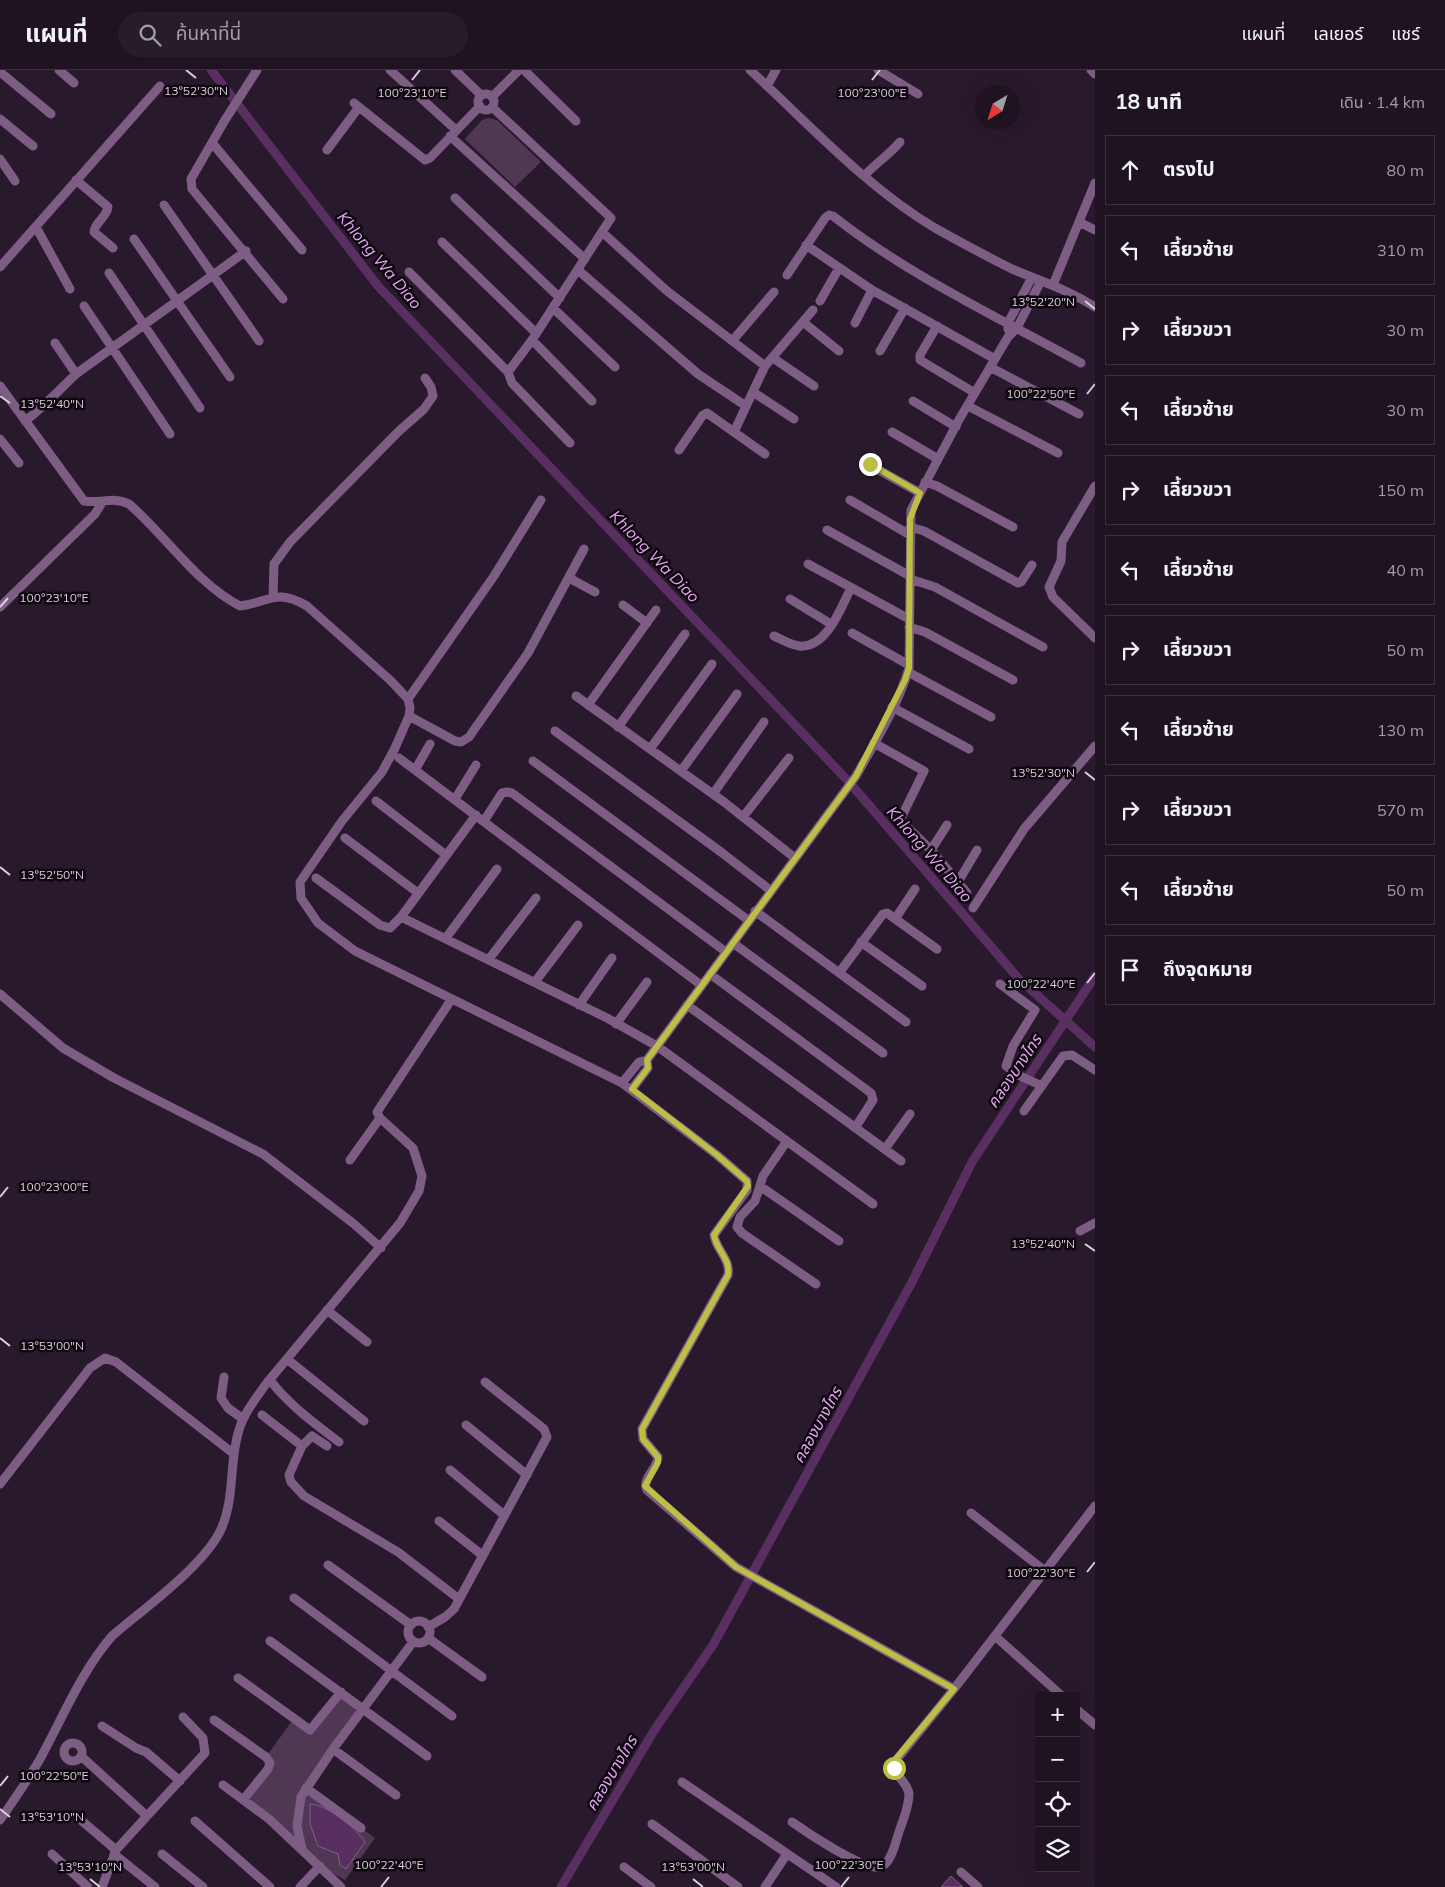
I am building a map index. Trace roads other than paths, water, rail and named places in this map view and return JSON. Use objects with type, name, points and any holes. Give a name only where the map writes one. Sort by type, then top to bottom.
[{"type":"street","points":[[59,70],[74,83]]},
{"type":"street","points":[[257,70],[224,120],[213,144],[191,180],[192,189],[246,251],[283,299]]},
{"type":"street","points":[[390,70],[585,259]]},
{"type":"street","points":[[455,70],[481,96]]},
{"type":"street","points":[[492,97],[519,70]]},
{"type":"street","points":[[524,70],[576,121]]},
{"type":"street","points":[[750,70],[893,199],[935,228],[979,252],[1053,285],[1095,307]]},
{"type":"street","points":[[767,86],[776,70]]},
{"type":"street","points":[[878,70],[918,94]]},
{"type":"street","points":[[1091,70],[1095,74]]},
{"type":"street","points":[[1,72],[51,114]]},
{"type":"street","points":[[0,267],[160,86]]},
{"type":"street","points":[[488,94],[492,97],[494,101],[492,107],[486,109],[480,106],[478,102],[481,96],[488,94]]},
{"type":"street","points":[[327,150],[357,105],[425,160],[430,158],[480,106]]},
{"type":"street","points":[[492,107],[611,218],[534,337],[508,372]]},
{"type":"street","points":[[0,119],[33,146]]},
{"type":"street","points":[[865,175],[877,162],[890,154],[900,142]]},
{"type":"street","points":[[213,144],[302,250]]},
{"type":"street","points":[[0,159],[16,181]]},
{"type":"street","points":[[76,180],[108,207],[94,228],[94,232],[113,248]]},
{"type":"street","points":[[1053,285],[1095,183]]},
{"type":"street","points":[[454,198],[560,298]]},
{"type":"street","points":[[164,205],[259,341]]},
{"type":"street","points":[[787,275],[825,218],[833,216],[870,244],[1081,363]]},
{"type":"street","points":[[1079,222],[1095,230]]},
{"type":"street","points":[[36,227],[70,290]]},
{"type":"street","points":[[602,232],[667,291],[765,366]]},
{"type":"street","points":[[134,239],[230,377]]},
{"type":"street","points":[[442,242],[534,337],[592,401]]},
{"type":"street","points":[[806,245],[872,290],[938,326],[992,363],[1078,414]]},
{"type":"street","points":[[25,421],[43,408],[57,391],[76,374],[246,251]]},
{"type":"street","points":[[820,301],[839,268]]},
{"type":"street","points":[[578,270],[698,374],[746,406]]},
{"type":"street","points":[[409,272],[508,372],[512,383],[570,444]]},
{"type":"street","points":[[108,273],[200,408]]},
{"type":"street","points":[[1008,337],[1008,323],[1032,277]]},
{"type":"street","points":[[622,1082],[639,1062],[647,1060],[770,890],[856,776],[874,743],[908,669],[912,510],[925,482],[975,393],[1008,337],[1017,328],[1041,281]]},
{"type":"street","points":[[855,323],[872,290]]},
{"type":"street","points":[[733,340],[774,292]]},
{"type":"street","points":[[84,306],[111,349],[170,434]]},
{"type":"street","points":[[553,308],[615,367]]},
{"type":"street","points":[[880,351],[906,308]]},
{"type":"street","points":[[734,432],[765,366],[813,310]]},
{"type":"street","points":[[804,322],[839,351]]},
{"type":"street","points":[[938,326],[920,355],[920,360],[975,393]]},
{"type":"street","points":[[54,343],[76,374]]},
{"type":"street","points":[[773,358],[814,386]]},
{"type":"street","points":[[273,597],[274,564],[290,542],[399,431],[424,409],[433,396],[431,387],[425,378]]},
{"type":"street","points":[[0,386],[78,496],[84,501],[120,499],[129,504],[196,570],[230,601],[240,606],[273,597],[293,598],[307,606],[390,680],[408,699]]},
{"type":"street","points":[[753,392],[794,419]]},
{"type":"street","points":[[913,401],[956,427]]},
{"type":"street","points":[[968,406],[1058,453]]},
{"type":"street","points":[[679,450],[705,413],[765,454]]},
{"type":"street","points":[[892,432],[938,459]]},
{"type":"street","points":[[0,439],[19,463]]},
{"type":"street","points":[[870,464],[920,493]]},
{"type":"street","points":[[925,482],[937,486],[1013,528]]},
{"type":"street","points":[[1095,486],[1062,542],[1061,561],[1050,581],[1049,590],[1053,597],[1095,638]]},
{"type":"street","points":[[541,500],[494,576],[408,699],[409,716],[396,748],[382,772],[342,821],[303,875],[300,890],[301,898],[318,923],[355,951],[451,1000],[622,1082],[717,1155],[747,1181],[748,1186],[714,1235],[715,1241],[728,1261],[728,1275],[642,1429],[643,1439],[656,1453],[658,1462],[646,1481],[647,1490],[738,1568],[954,1689]]},
{"type":"street","points":[[850,500],[910,531],[924,532],[1018,583],[1021,582],[1032,565]]},
{"type":"street","points":[[0,607],[89,521],[103,501]]},
{"type":"street","points":[[827,530],[910,577],[935,587],[1043,647]]},
{"type":"street","points":[[409,716],[455,741],[461,742],[469,737],[528,653],[584,549]]},
{"type":"street","points":[[808,564],[909,623],[1013,680]]},
{"type":"street","points":[[569,578],[594,592]]},
{"type":"street","points":[[774,636],[793,645],[808,646],[825,635],[851,588]]},
{"type":"street","points":[[790,599],[831,624]]},
{"type":"street","points":[[623,605],[647,622]]},
{"type":"street","points":[[588,705],[656,610]]},
{"type":"street","points":[[852,633],[908,669],[991,717]]},
{"type":"street","points":[[618,726],[685,634]]},
{"type":"street","points":[[650,749],[712,664]]},
{"type":"street","points":[[681,771],[737,694]]},
{"type":"street","points":[[576,696],[713,794],[795,858]]},
{"type":"street","points":[[892,707],[969,749]]},
{"type":"street","points":[[713,794],[764,722]]},
{"type":"street","points":[[555,731],[770,890]]},
{"type":"street","points":[[874,743],[924,772],[901,818],[909,830],[932,850],[967,893]]},
{"type":"street","points":[[415,770],[430,744]]},
{"type":"street","points":[[974,908],[1024,829],[1095,746]]},
{"type":"street","points":[[399,758],[701,986]]},
{"type":"street","points":[[743,817],[789,758]]},
{"type":"street","points":[[533,761],[748,920]]},
{"type":"street","points":[[455,799],[476,765]]},
{"type":"street","points":[[484,822],[502,793],[512,794],[726,952]]},
{"type":"street","points":[[376,801],[446,855]]},
{"type":"street","points":[[316,878],[385,928],[396,924],[476,815]]},
{"type":"street","points":[[932,850],[947,825]]},
{"type":"street","points":[[346,838],[418,893]]},
{"type":"street","points":[[958,882],[977,850]]},
{"type":"street","points":[[446,938],[498,869]]},
{"type":"street","points":[[895,919],[915,889]]},
{"type":"street","points":[[489,959],[536,898]]},
{"type":"street","points":[[755,911],[906,1022]]},
{"type":"street","points":[[838,973],[883,914],[887,913],[937,949]]},
{"type":"street","points":[[401,916],[535,982],[657,1046],[872,1204]]},
{"type":"street","points":[[535,982],[578,925]]},
{"type":"street","points":[[861,942],[922,986]]},
{"type":"street","points":[[733,943],[883,1052]]},
{"type":"street","points":[[578,1005],[612,958]]},
{"type":"street","points":[[710,974],[871,1093],[873,1100],[855,1128]]},
{"type":"street","points":[[616,1024],[647,982]]},
{"type":"street","points":[[1000,984],[1036,1010],[1013,1046],[1006,1062],[1009,1069],[1038,1085]]},
{"type":"street","points":[[0,994],[63,1048],[114,1078],[263,1154],[354,1224],[381,1248]]},
{"type":"street","points":[[0,1820],[4,1806],[50,1738],[86,1671],[103,1646],[198,1560],[221,1528],[231,1487],[234,1454],[239,1429],[243,1419],[270,1380],[381,1248],[400,1223],[419,1191],[422,1176],[413,1148],[380,1118],[377,1112],[380,1103],[451,1000]]},
{"type":"street","points":[[687,1005],[901,1161]]},
{"type":"street","points":[[1024,1111],[1038,1085],[1063,1056],[1072,1055],[1095,1070]]},
{"type":"street","points":[[632,1089],[648,1068],[647,1060]]},
{"type":"street","points":[[885,1150],[910,1114]]},
{"type":"street","points":[[350,1160],[380,1118]]},
{"type":"street","points":[[787,1141],[763,1176],[755,1200],[740,1217],[737,1227],[742,1233],[816,1284]]},
{"type":"street","points":[[760,1186],[839,1241]]},
{"type":"street","points":[[1080,1232],[1095,1223]]},
{"type":"street","points":[[328,1310],[367,1342]]},
{"type":"street","points":[[0,1484],[90,1368],[104,1358],[116,1362],[234,1454]]},
{"type":"street","points":[[288,1359],[364,1421]]},
{"type":"street","points":[[224,1376],[221,1398],[228,1408],[243,1419]]},
{"type":"street","points":[[270,1380],[279,1392],[306,1418],[339,1442]]},
{"type":"street","points":[[428,1627],[446,1617],[454,1609],[547,1438],[547,1433],[484,1382]]},
{"type":"street","points":[[262,1415],[302,1446]]},
{"type":"street","points":[[466,1426],[527,1475]]},
{"type":"street","points":[[327,1446],[312,1436],[302,1446],[289,1475],[291,1482],[304,1496],[398,1552],[459,1599]]},
{"type":"street","points":[[450,1470],[504,1515]]},
{"type":"street","points":[[792,1822],[825,1844],[865,1865],[880,1868],[885,1864],[894,1846],[909,1797],[906,1784],[896,1772],[893,1764],[954,1689],[1095,1506]]},
{"type":"street","points":[[971,1513],[1045,1571]]},
{"type":"street","points":[[439,1522],[482,1556]]},
{"type":"street","points":[[328,1565],[411,1625]]},
{"type":"street","points":[[294,1598],[452,1716]]},
{"type":"street","points":[[413,1642],[408,1631],[411,1625],[420,1622],[428,1627]]},
{"type":"street","points":[[428,1627],[428,1638]]},
{"type":"street","points":[[995,1636],[1058,1692]]},
{"type":"street","points":[[413,1642],[422,1643],[428,1638]]},
{"type":"street","points":[[428,1638],[482,1677]]},
{"type":"street","points":[[270,1641],[427,1756]]},
{"type":"street","points":[[302,1849],[297,1826],[298,1805],[306,1788],[363,1710],[390,1669],[413,1642]]},
{"type":"street","points":[[238,1678],[310,1730],[340,1692]]},
{"type":"street","points":[[1080,1712],[1095,1725]]},
{"type":"street","points":[[102,1887],[115,1852],[205,1753],[203,1738],[183,1717]]},
{"type":"street","points":[[214,1720],[266,1756],[270,1763],[268,1769],[243,1800]]},
{"type":"street","points":[[102,1726],[136,1748],[146,1752],[180,1781]]},
{"type":"street","points":[[50,1738],[64,1747]]},
{"type":"street","points":[[72,1742],[77,1743],[81,1747],[81,1756],[78,1760],[68,1760],[63,1752],[64,1747],[72,1742]]},
{"type":"street","points":[[333,1749],[396,1795]]},
{"type":"street","points":[[81,1756],[148,1816]]},
{"type":"street","points":[[682,1782],[836,1887]]},
{"type":"street","points":[[223,1784],[269,1819],[341,1887]]},
{"type":"street","points":[[306,1788],[361,1828]]},
{"type":"street","points":[[82,1821],[154,1887]]},
{"type":"street","points":[[195,1821],[270,1887]]},
{"type":"street","points":[[652,1824],[738,1887]]},
{"type":"street","points":[[52,1854],[88,1887]]},
{"type":"street","points":[[162,1854],[203,1887]]},
{"type":"street","points":[[765,1887],[787,1854]]},
{"type":"street","points":[[300,1887],[320,1866]]},
{"type":"street","points":[[624,1867],[652,1887]]},
{"type":"street","points":[[960,1872],[978,1887]]},
{"type":"waterway","name":"Khlong Wa Diao","points":[[211,70],[378,286],[849,782],[1018,978],[1095,1047]]},
{"type":"waterway","name":"คลองบางไทร","points":[[561,1887],[655,1729],[713,1645],[912,1282],[972,1162],[1095,976]]}]
